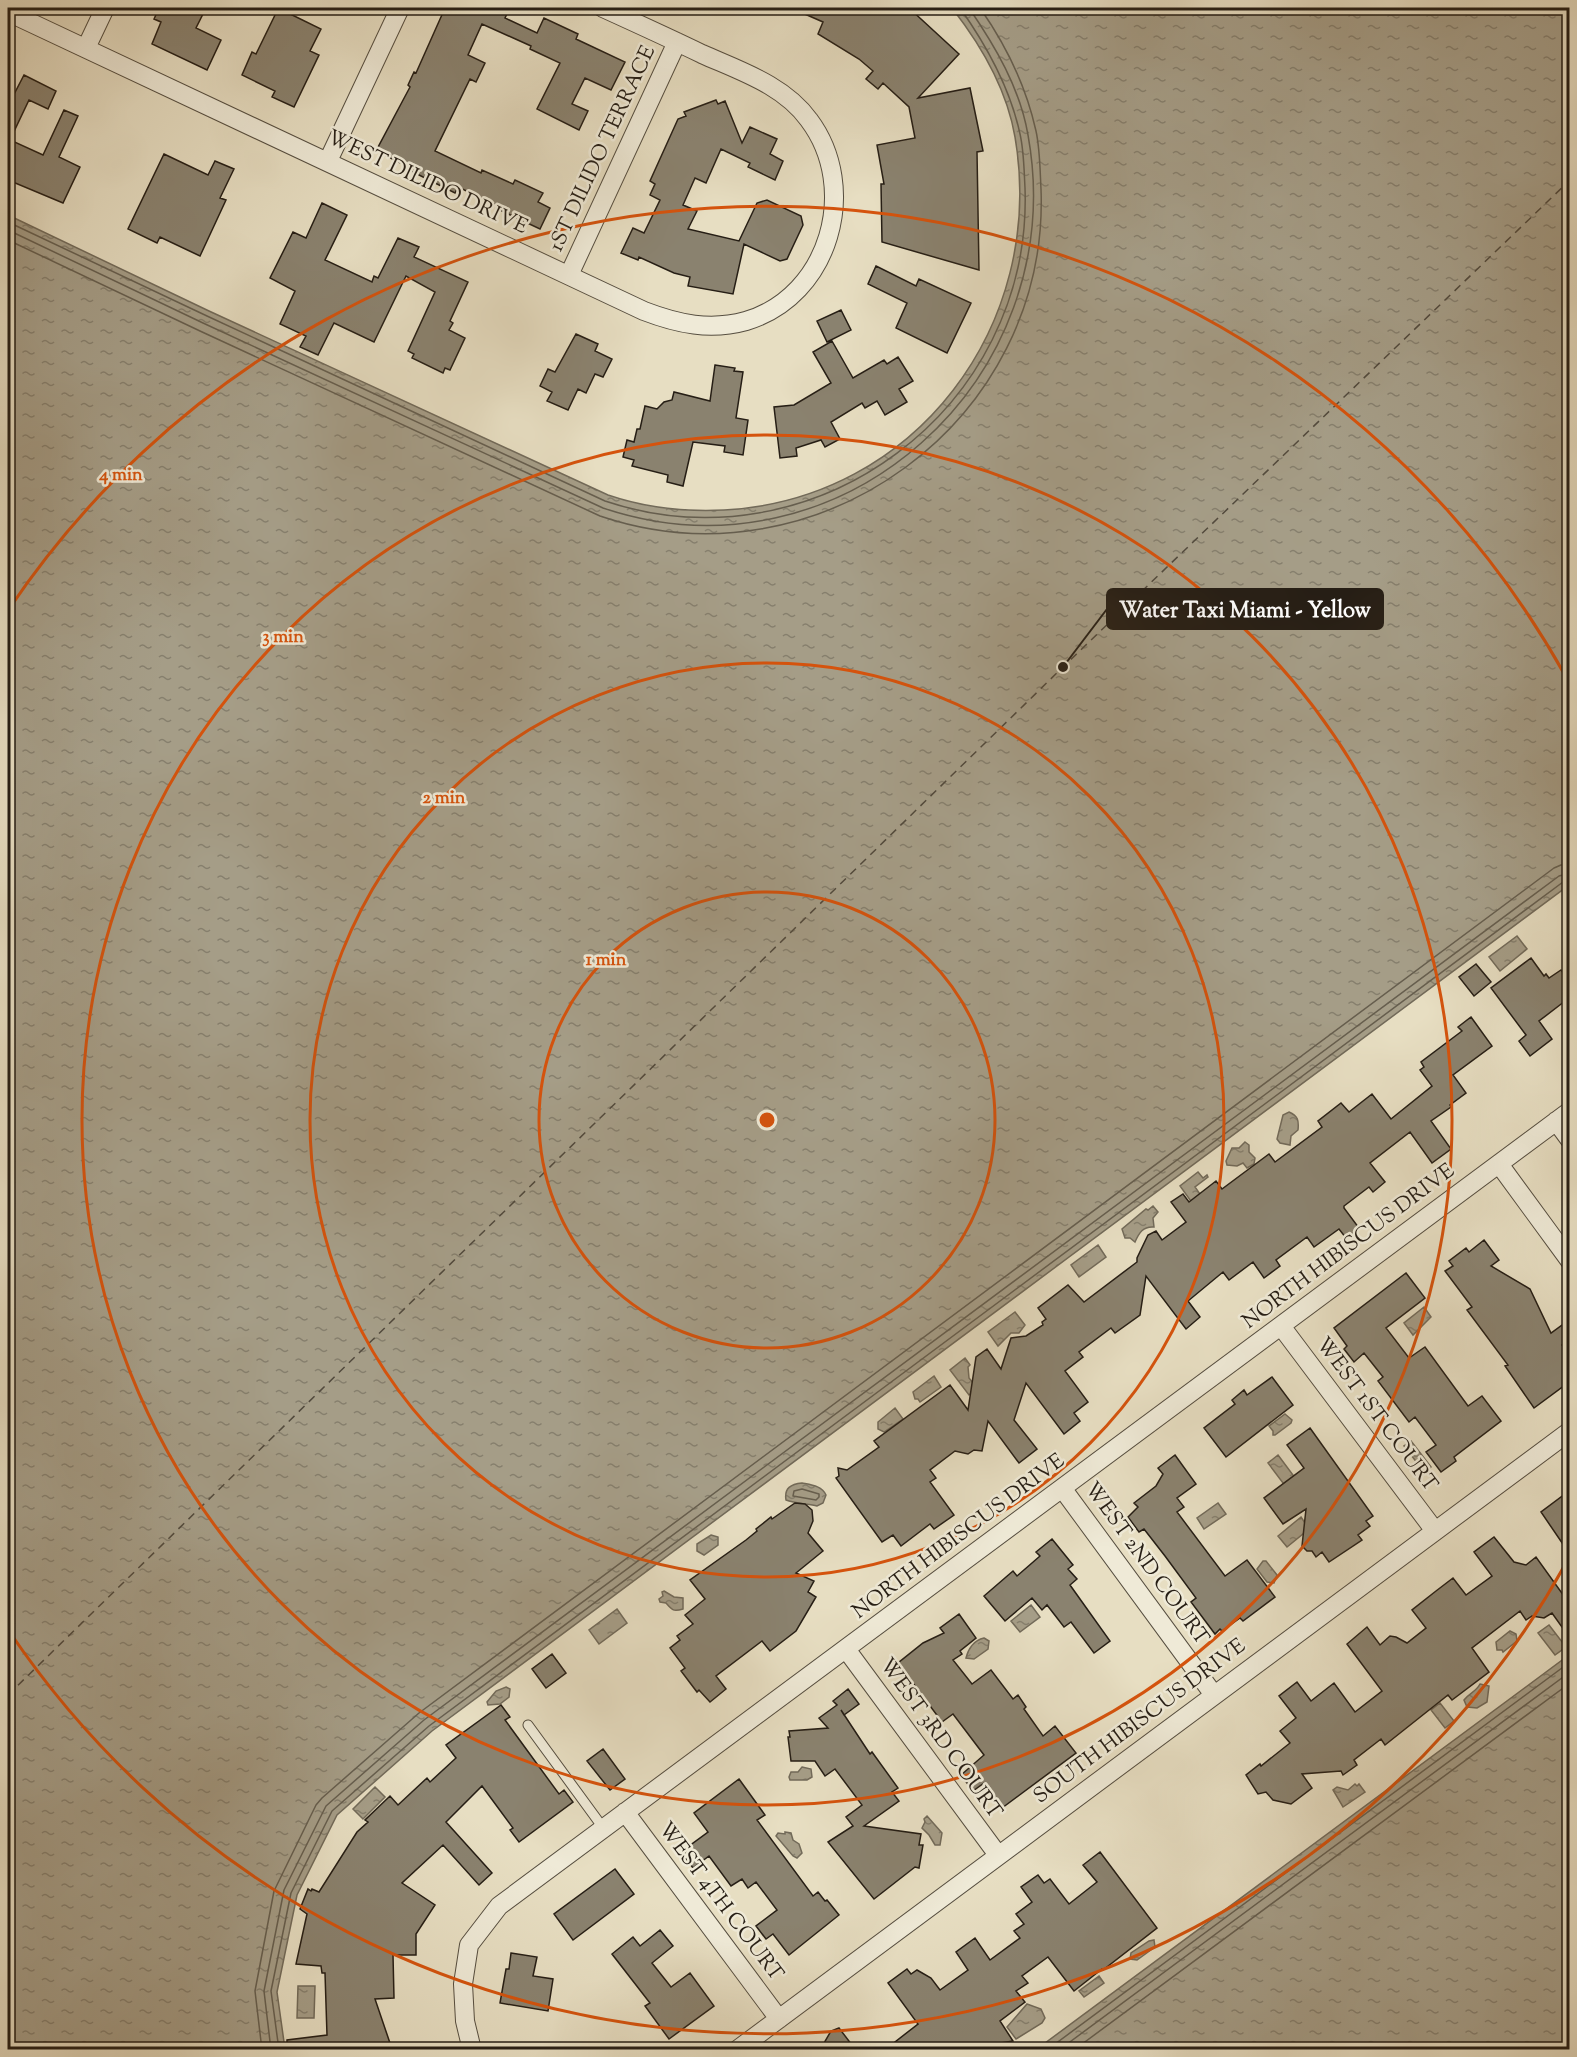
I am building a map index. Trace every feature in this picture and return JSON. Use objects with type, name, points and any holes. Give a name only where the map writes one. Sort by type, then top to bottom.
[{"type":"street","points":[[86,48],[105,8]]},
{"type":"street","points":[[328,161],[400,8]]},
{"type":"street","name":"WEST DILIDO DRIVE","points":[[8,12],[663,318],[693,326],[710,326],[746,321],[776,306],[800,285],[819,259],[831,225],[836,194],[830,162],[818,133],[799,108],[777,90],[603,8]]},
{"type":"street","name":"1ST DILIDO TERRACE","points":[[569,275],[677,42]]},
{"type":"street","points":[[1563,1116],[1569,1140]]},
{"type":"street","name":"NORTH HIBISCUS DRIVE","points":[[472,2049],[465,2021],[463,1984],[469,1945],[499,1906],[1563,1116]]},
{"type":"street","points":[[1498,1164],[1569,1261]]},
{"type":"street","name":"WEST 1ST COURT","points":[[1281,1326],[1435,1531]]},
{"type":"street","name":"SOUTH HIBISCUS DRIVE","points":[[737,2049],[1569,1431]]},
{"type":"street","name":"WEST 2ND COURT","points":[[1062,1488],[1214,1695]]},
{"type":"street","name":"WEST 3RD COURT","points":[[846,1649],[998,1855]]},
{"type":"street","name":"WEST 4TH COURT","points":[[625,1812],[778,2019]]},
{"type":"lane","points":[[528,1725],[604,1829]]},
{"type":"water","points":[[952,8],[1569,8],[1569,885],[432,1731],[337,1815],[297,1895],[277,1992],[285,2049],[8,2049],[8,215],[209,311],[608,495],[651,506],[694,510],[724,510],[793,499],[855,474],[908,437],[953,390],[987,335],[1010,273],[1020,207],[1015,137],[999,85],[983,53]]},
{"type":"water","points":[[1517,936],[1527,949],[1500,971],[1489,957]]},
{"type":"water","points":[[1289,1112],[1296,1117],[1298,1124],[1298,1130],[1291,1136],[1290,1145],[1280,1143],[1277,1139],[1283,1115]]},
{"type":"water","points":[[1245,1142],[1249,1145],[1249,1152],[1255,1158],[1254,1164],[1247,1168],[1243,1163],[1237,1166],[1227,1165],[1226,1161],[1232,1148],[1239,1148]]},
{"type":"water","points":[[1198,1172],[1203,1178],[1207,1175],[1208,1177],[1195,1187],[1207,1204],[1198,1211],[1180,1186]]},
{"type":"water","points":[[1153,1206],[1158,1212],[1153,1218],[1154,1227],[1142,1231],[1135,1242],[1130,1238],[1125,1238],[1122,1229]]},
{"type":"water","points":[[1098,1245],[1106,1257],[1079,1277],[1071,1265]]},
{"type":"water","points":[[1424,1307],[1431,1317],[1413,1335],[1404,1323]]},
{"type":"water","points":[[1015,1312],[1025,1325],[1019,1333],[1011,1333],[998,1346],[988,1332]]},
{"type":"water","points":[[965,1358],[970,1365],[968,1367],[969,1378],[977,1388],[969,1395],[950,1370]]},
{"type":"water","points":[[934,1376],[941,1387],[920,1402],[915,1399],[913,1392]]},
{"type":"water","points":[[895,1408],[903,1419],[884,1432],[878,1429],[878,1422]]},
{"type":"water","points":[[1285,1414],[1292,1420],[1291,1423],[1273,1435],[1269,1426]]},
{"type":"water","points":[[1411,1441],[1431,1467],[1425,1473],[1404,1446]]},
{"type":"water","points":[[1278,1455],[1296,1479],[1286,1487],[1268,1463]]},
{"type":"water","points":[[802,1483],[822,1490],[826,1495],[823,1503],[817,1506],[786,1500],[789,1487]]},
{"type":"water","points":[[1218,1503],[1226,1514],[1204,1529],[1197,1518]]},
{"type":"water","points":[[1301,1517],[1309,1529],[1287,1547],[1278,1536]]},
{"type":"water","points":[[711,1535],[718,1537],[718,1545],[704,1555],[697,1551],[697,1544]]},
{"type":"water","points":[[1263,1561],[1266,1561],[1277,1575],[1274,1583],[1267,1582],[1257,1569]]},
{"type":"water","points":[[664,1591],[674,1597],[683,1598],[683,1609],[673,1610],[666,1603],[660,1602],[659,1599],[663,1596]]},
{"type":"water","points":[[1031,1605],[1040,1617],[1020,1632],[1011,1621]]},
{"type":"water","points":[[617,1609],[627,1623],[599,1644],[589,1630]]},
{"type":"water","points":[[1549,1625],[1566,1647],[1555,1655],[1538,1633]]},
{"type":"water","points":[[1510,1631],[1516,1634],[1517,1641],[1503,1652],[1497,1650],[1496,1642]]},
{"type":"water","points":[[984,1638],[989,1641],[988,1649],[974,1659],[966,1658],[972,1645]]},
{"type":"water","points":[[1569,1655],[1569,2049],[1037,2049]]},
{"type":"water","points":[[1480,1684],[1489,1686],[1487,1702],[1477,1708],[1467,1707],[1464,1700]]},
{"type":"water","points":[[506,1687],[510,1689],[509,1697],[500,1704],[488,1705],[487,1702],[496,1691]]},
{"type":"water","points":[[1440,1703],[1454,1721],[1445,1728],[1431,1710]]},
{"type":"water","points":[[802,1767],[811,1769],[812,1777],[807,1780],[790,1780],[791,1772],[798,1772]]},
{"type":"water","points":[[1355,1784],[1357,1786],[1359,1784],[1365,1792],[1343,1807],[1333,1790],[1337,1787],[1348,1790]]},
{"type":"water","points":[[375,1787],[385,1797],[363,1819],[353,1809]]},
{"type":"water","points":[[927,1816],[942,1833],[940,1845],[935,1845],[922,1828]]},
{"type":"water","points":[[785,1832],[791,1833],[793,1840],[799,1844],[802,1853],[797,1858],[776,1836],[778,1833],[785,1834]]},
{"type":"water","points":[[1154,1940],[1155,1947],[1137,1960],[1130,1959],[1131,1953]]},
{"type":"water","points":[[1099,1976],[1104,1983],[1084,1997],[1079,1991]]},
{"type":"water","points":[[298,1986],[315,1986],[314,2018],[297,2018]]},
{"type":"water","points":[[1027,2004],[1041,2009],[1045,2018],[1042,2023],[1016,2039],[1007,2027]]},
{"type":"building","points":[[159,8],[206,8],[196,28],[221,40],[207,70],[152,44],[161,22],[154,19]]},
{"type":"building","points":[[445,8],[510,8],[505,18],[537,33],[544,18],[578,34],[576,39],[625,62],[611,90],[585,78],[572,104],[588,111],[579,130],[537,109],[560,63],[530,49],[531,46],[482,24],[468,55],[485,63],[476,82],[470,79],[435,151],[481,173],[482,170],[513,184],[515,180],[543,193],[538,202],[550,208],[540,229],[500,210],[501,207],[458,187],[455,193],[376,151],[410,87],[408,85],[414,72],[416,73]]},
{"type":"building","points":[[791,8],[909,8],[959,54],[918,98],[970,88],[983,151],[977,152],[979,270],[882,242],[881,184],[884,184],[877,145],[915,138],[909,107],[883,83],[878,89],[866,79],[873,71],[859,59],[818,34],[823,22]]},
{"type":"building","points":[[282,10],[321,29],[310,51],[319,55],[294,107],[272,97],[275,91],[242,75],[252,52],[256,54],[277,11],[281,13]]},
{"type":"building","points":[[24,75],[56,91],[48,109],[29,100],[10,140],[43,155],[64,110],[78,116],[59,157],[80,167],[63,203],[8,180],[8,106]]},
{"type":"building","points":[[716,100],[718,104],[725,101],[742,143],[750,127],[777,139],[770,154],[783,161],[775,180],[748,167],[750,163],[721,149],[706,183],[695,178],[683,205],[697,211],[688,229],[739,241],[757,203],[767,200],[801,216],[803,225],[787,259],[780,261],[744,244],[733,294],[688,286],[690,277],[674,273],[639,257],[638,260],[621,253],[633,228],[644,233],[660,200],[650,195],[655,184],[650,181],[678,119],[686,116],[684,112]]},
{"type":"building","points":[[164,154],[208,175],[215,161],[234,169],[220,198],[226,200],[200,256],[160,237],[157,243],[128,229]]},
{"type":"building","points":[[322,203],[347,215],[325,260],[372,282],[374,276],[378,278],[398,238],[419,247],[414,257],[468,282],[450,321],[453,323],[449,330],[465,338],[450,370],[445,368],[443,373],[412,358],[414,354],[408,351],[435,292],[406,276],[374,342],[334,323],[318,355],[300,347],[306,336],[280,324],[295,291],[270,278],[293,232],[306,238]]},
{"type":"building","points":[[876,266],[916,286],[919,279],[971,303],[947,353],[896,328],[907,303],[868,284]]},
{"type":"building","points":[[841,310],[851,330],[827,342],[817,321]]},
{"type":"building","points":[[576,334],[598,344],[595,351],[612,359],[603,377],[595,374],[586,393],[578,389],[568,410],[547,401],[552,392],[540,386],[548,369],[555,372]]},
{"type":"building","points":[[832,341],[853,378],[884,360],[887,364],[898,357],[913,381],[899,389],[907,402],[885,415],[877,401],[865,408],[862,403],[831,422],[840,439],[825,447],[821,440],[796,448],[797,456],[780,458],[774,407],[794,405],[831,383],[813,352]]},
{"type":"building","points":[[715,365],[735,368],[734,371],[743,372],[736,418],[748,420],[743,455],[724,452],[725,446],[693,442],[683,486],[667,482],[668,475],[632,466],[634,460],[623,457],[627,440],[634,442],[637,429],[640,429],[645,406],[657,409],[664,402],[672,400],[674,392],[710,401]]},
{"type":"building","points":[[1531,958],[1544,976],[1546,974],[1549,978],[1561,970],[1569,981],[1569,998],[1539,1021],[1552,1039],[1530,1056],[1519,1041],[1526,1035],[1491,988]]},
{"type":"building","points":[[1476,964],[1491,982],[1474,996],[1459,977]]},
{"type":"building","points":[[1471,1017],[1492,1046],[1453,1075],[1466,1093],[1431,1121],[1451,1149],[1432,1163],[1410,1132],[1370,1163],[1385,1182],[1373,1192],[1369,1187],[1344,1206],[1359,1228],[1346,1238],[1339,1229],[1314,1247],[1307,1237],[1276,1260],[1280,1266],[1264,1278],[1253,1262],[1229,1280],[1223,1272],[1188,1301],[1200,1317],[1186,1329],[1146,1276],[1140,1315],[1115,1333],[1111,1328],[1079,1352],[1083,1357],[1065,1371],[1088,1402],[1074,1413],[1080,1421],[1064,1434],[1026,1383],[1014,1420],[1037,1449],[1019,1463],[988,1421],[982,1451],[974,1450],[968,1454],[955,1451],[930,1470],[936,1478],[930,1482],[954,1515],[934,1529],[930,1524],[901,1546],[893,1535],[882,1542],[836,1478],[839,1476],[838,1468],[847,1470],[879,1447],[874,1441],[950,1385],[968,1410],[976,1357],[987,1349],[1001,1369],[1011,1338],[1026,1336],[1043,1325],[1042,1322],[1046,1319],[1038,1308],[1068,1285],[1084,1302],[1137,1262],[1148,1235],[1156,1231],[1162,1240],[1186,1222],[1171,1202],[1183,1194],[1189,1202],[1216,1181],[1222,1189],[1269,1154],[1275,1162],[1322,1127],[1318,1121],[1341,1103],[1349,1112],[1372,1094],[1391,1119],[1432,1086],[1420,1070],[1424,1067],[1421,1062],[1462,1031],[1458,1027]]},
{"type":"building","points":[[1484,1240],[1499,1260],[1491,1266],[1530,1289],[1551,1333],[1569,1320],[1569,1340],[1562,1345],[1569,1356],[1569,1382],[1534,1408],[1505,1366],[1508,1365],[1467,1310],[1472,1307],[1445,1271],[1453,1266],[1449,1261],[1466,1248],[1469,1252]]},
{"type":"building","points":[[1406,1273],[1425,1298],[1386,1328],[1409,1358],[1425,1347],[1468,1406],[1482,1396],[1501,1421],[1454,1457],[1456,1461],[1441,1472],[1426,1452],[1436,1445],[1415,1417],[1409,1422],[1378,1381],[1383,1377],[1364,1353],[1354,1362],[1344,1349],[1347,1346],[1334,1328]]},
{"type":"building","points":[[1272,1377],[1293,1405],[1226,1457],[1204,1428],[1235,1404],[1232,1400],[1244,1390],[1247,1395]]},
{"type":"building","points":[[1310,1428],[1373,1516],[1366,1521],[1370,1526],[1358,1535],[1362,1540],[1329,1562],[1322,1552],[1316,1557],[1312,1551],[1307,1551],[1302,1546],[1306,1509],[1283,1524],[1264,1498],[1304,1468],[1287,1445]]},
{"type":"building","points":[[1175,1455],[1196,1484],[1177,1498],[1184,1507],[1177,1512],[1225,1576],[1247,1560],[1275,1597],[1243,1621],[1240,1618],[1215,1634],[1191,1602],[1196,1598],[1165,1556],[1144,1529],[1139,1532],[1128,1517],[1138,1507],[1134,1503],[1156,1486],[1163,1474],[1158,1468]]},
{"type":"building","points":[[1569,1491],[1569,1553],[1541,1512]]},
{"type":"building","points":[[795,1503],[805,1504],[812,1510],[813,1521],[808,1533],[823,1551],[796,1573],[814,1581],[808,1592],[816,1597],[796,1631],[770,1651],[762,1641],[716,1676],[726,1689],[710,1702],[699,1690],[697,1692],[681,1671],[685,1668],[670,1648],[680,1640],[677,1636],[693,1624],[685,1615],[705,1599],[690,1580],[746,1540],[771,1517],[772,1519]]},
{"type":"building","points":[[1494,1537],[1514,1562],[1526,1565],[1536,1557],[1569,1603],[1569,1637],[1552,1613],[1544,1618],[1532,1616],[1526,1620],[1520,1611],[1472,1648],[1489,1672],[1452,1700],[1448,1695],[1385,1745],[1381,1739],[1354,1760],[1357,1765],[1343,1775],[1341,1771],[1302,1774],[1312,1788],[1291,1804],[1273,1800],[1266,1792],[1258,1794],[1246,1775],[1290,1743],[1280,1731],[1296,1718],[1279,1696],[1297,1682],[1311,1701],[1334,1683],[1355,1712],[1382,1691],[1347,1644],[1367,1627],[1380,1645],[1390,1636],[1407,1643],[1426,1628],[1412,1610],[1436,1591],[1453,1578],[1466,1595],[1492,1576],[1474,1552]]},
{"type":"building","points":[[1052,1539],[1073,1565],[1068,1569],[1077,1579],[1070,1585],[1110,1641],[1094,1653],[1071,1622],[1064,1627],[1047,1605],[1042,1610],[1032,1598],[1005,1621],[984,1596],[1013,1571],[1017,1576],[1040,1556],[1036,1552]]},
{"type":"building","points":[[959,1614],[976,1638],[960,1651],[962,1654],[953,1660],[972,1684],[991,1670],[1013,1699],[1018,1695],[1026,1707],[1024,1709],[1043,1736],[1055,1726],[1076,1753],[1002,1808],[984,1783],[973,1791],[961,1775],[984,1755],[953,1714],[942,1722],[898,1663],[923,1643],[944,1633],[940,1628]]},
{"type":"building","points":[[552,1654],[566,1673],[546,1688],[532,1669]]},
{"type":"building","points":[[848,1689],[859,1704],[844,1715],[870,1754],[872,1752],[898,1788],[892,1792],[899,1801],[864,1826],[921,1834],[919,1845],[923,1845],[919,1868],[915,1867],[874,1899],[828,1842],[853,1826],[846,1817],[862,1805],[835,1769],[825,1776],[815,1761],[791,1761],[789,1731],[828,1728],[819,1718],[837,1705],[833,1701]]},
{"type":"building","points":[[501,1705],[510,1717],[505,1720],[559,1794],[564,1790],[573,1802],[519,1842],[510,1830],[513,1828],[482,1786],[446,1822],[492,1873],[479,1885],[443,1845],[402,1883],[435,1905],[416,1934],[416,1955],[393,1955],[394,1998],[375,1999],[392,2049],[287,2049],[287,2040],[327,2035],[325,1973],[322,1973],[321,1966],[296,1964],[307,1914],[300,1909],[308,1889],[319,1892],[357,1832],[368,1822],[365,1820],[390,1796],[398,1805],[427,1778],[430,1782],[456,1758],[446,1745]]},
{"type":"building","points":[[603,1749],[625,1779],[610,1790],[587,1761]]},
{"type":"building","points":[[739,1779],[765,1815],[757,1820],[813,1896],[818,1892],[839,1915],[789,1955],[773,1934],[766,1939],[756,1926],[777,1910],[756,1882],[748,1888],[742,1879],[731,1886],[709,1856],[693,1868],[681,1852],[708,1832],[694,1813]]},
{"type":"building","points":[[1100,1852],[1157,1928],[1074,1991],[1048,1957],[1022,1976],[1028,1983],[1016,1991],[1025,2002],[1000,2021],[1013,2041],[964,2049],[886,2049],[918,2024],[888,1983],[907,1969],[911,1974],[917,1970],[931,1978],[940,1990],[968,1970],[956,1952],[975,1938],[990,1960],[1020,1938],[1014,1931],[1024,1924],[1016,1914],[1032,1902],[1021,1887],[1038,1875],[1044,1883],[1050,1879],[1069,1904],[1097,1882],[1083,1865]]},
{"type":"building","points":[[615,1869],[634,1894],[573,1940],[554,1914]]},
{"type":"building","points":[[660,1930],[673,1946],[652,1963],[671,1987],[690,1973],[714,2006],[669,2039],[645,2006],[650,2003],[612,1954],[633,1937],[640,1946]]},
{"type":"building","points":[[511,1953],[537,1957],[533,1976],[553,1979],[548,2011],[500,2003]]},
{"type":"building","points":[[839,2028],[855,2049],[832,2049],[824,2043],[831,2031]]},
{"type":"ferry route","points":[[8,1695],[1063,667],[1570,180]]},
{"type":"place","name":"Water Taxi Miami - Yellow","points":[[1063,667]]}]
